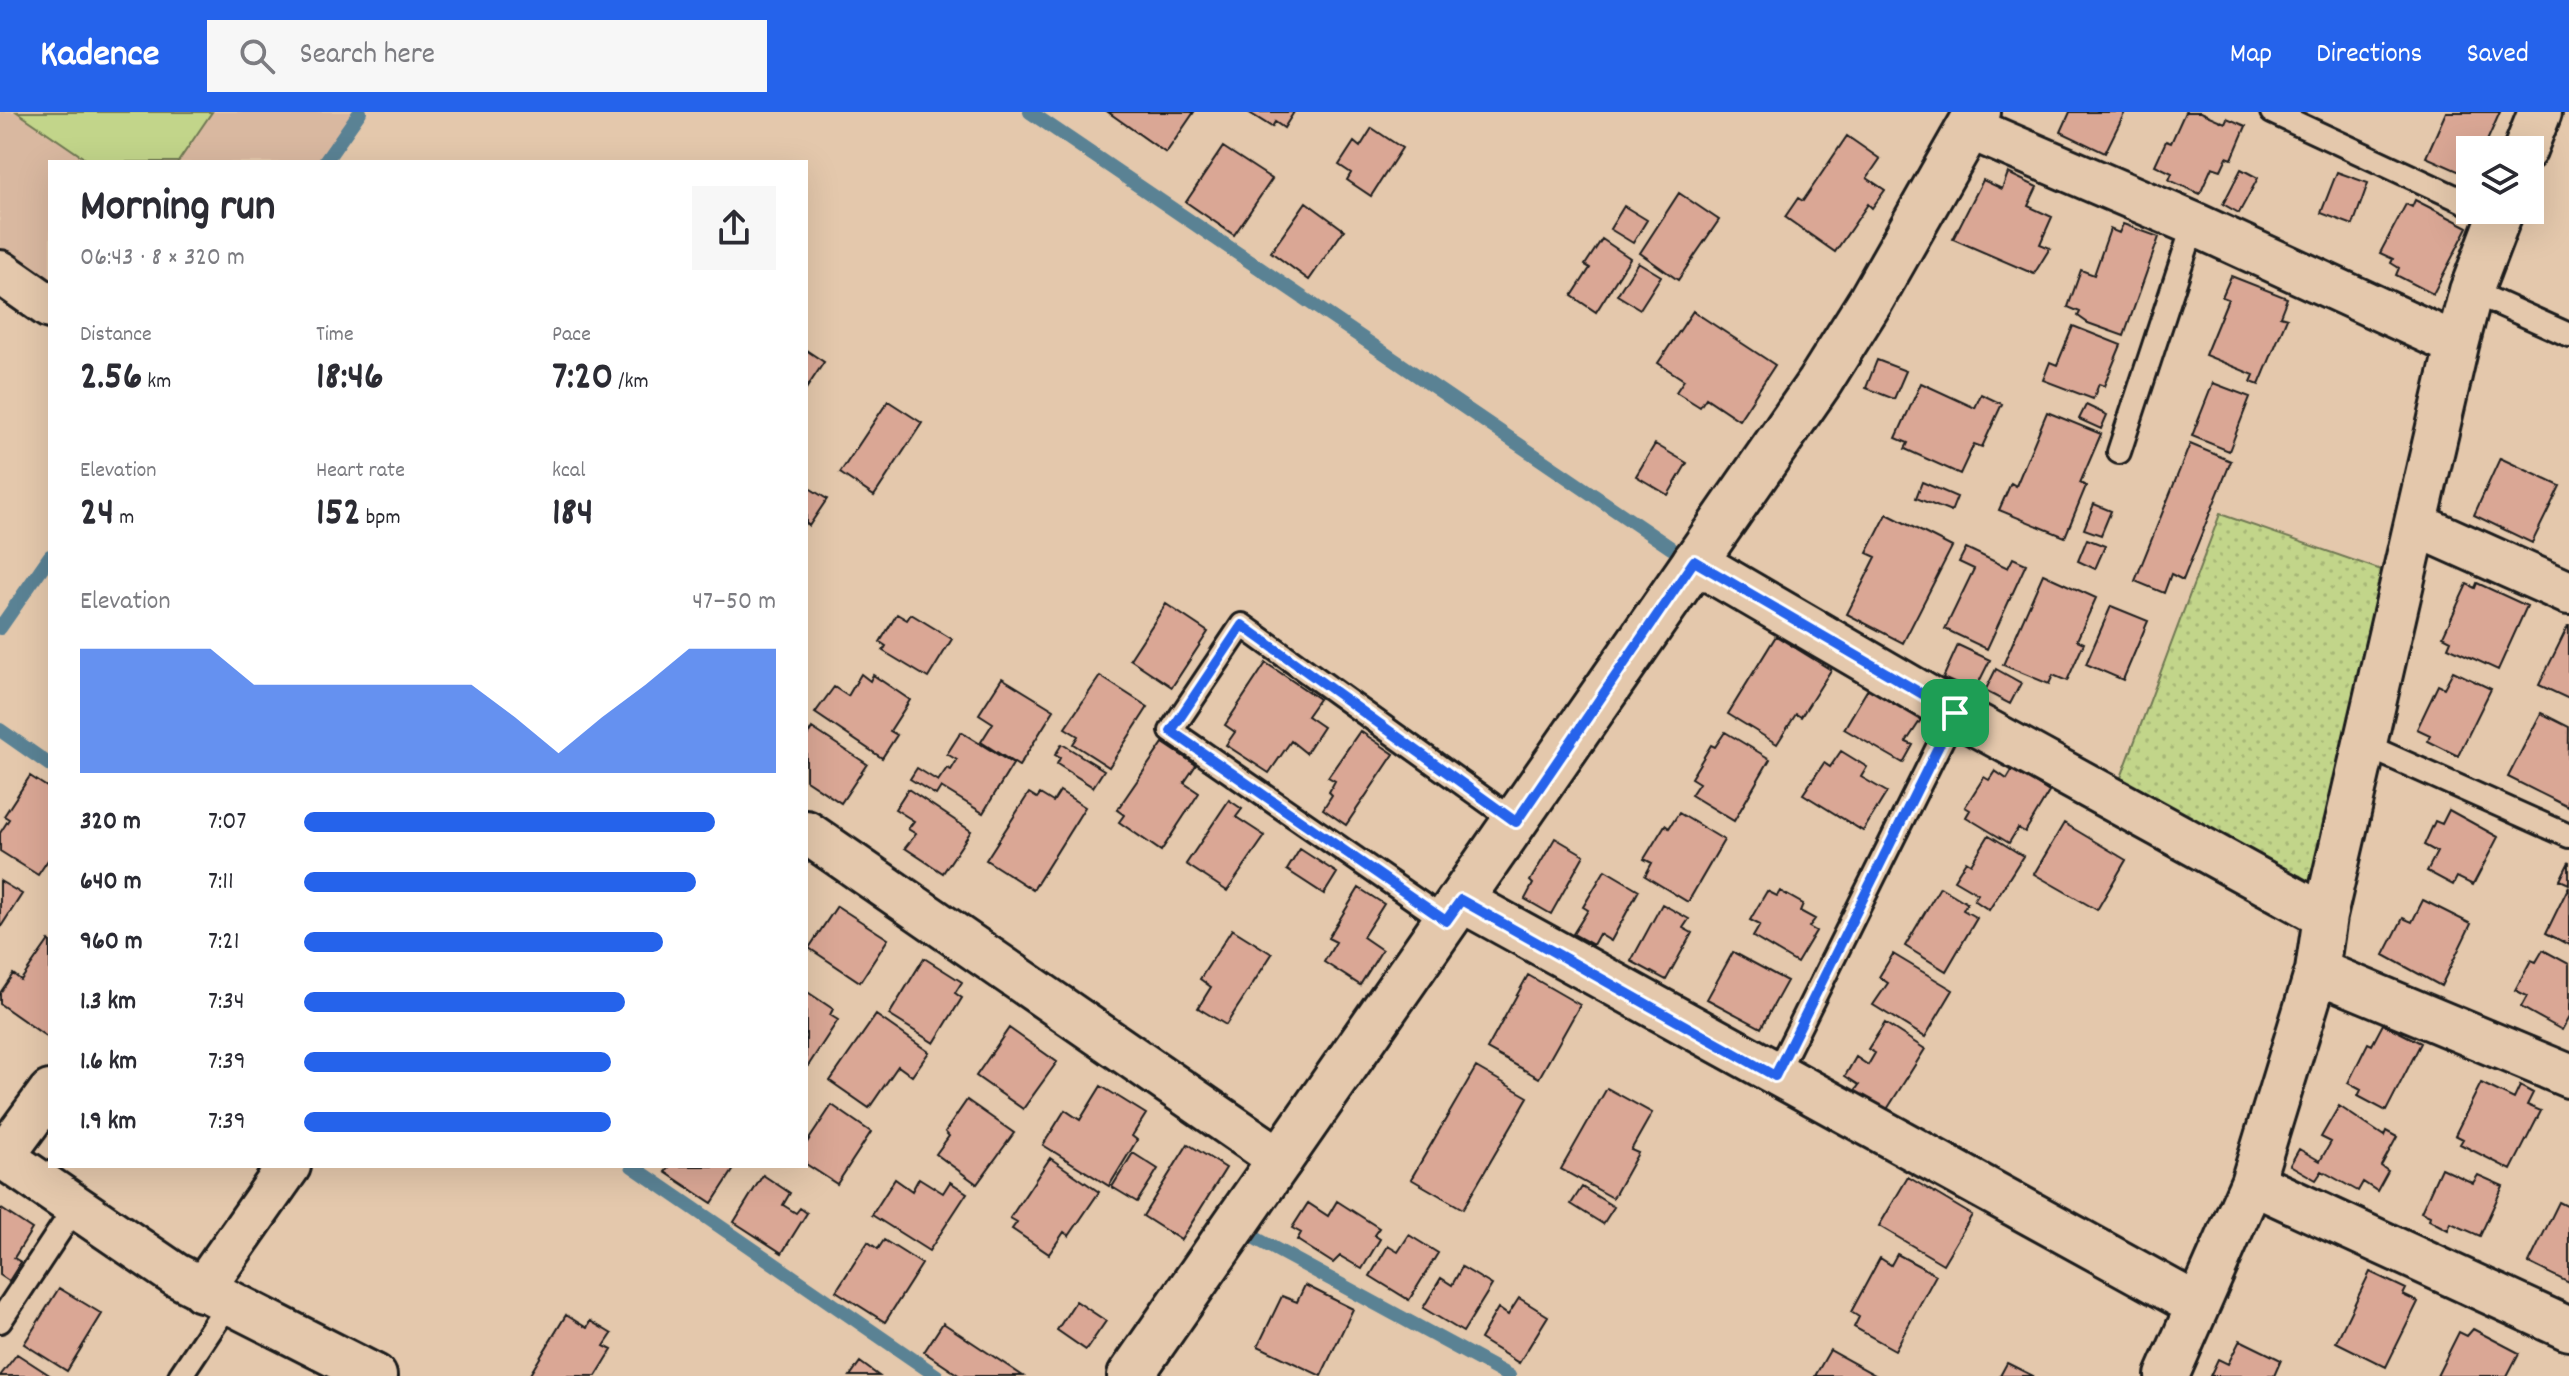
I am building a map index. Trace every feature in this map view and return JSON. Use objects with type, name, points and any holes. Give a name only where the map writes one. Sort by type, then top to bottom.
[{"type":"street","points":[[2531,136],[2540,112]]},
{"type":"street","points":[[1130,1376],[1819,383],[1871,300],[1974,120],[2457,345]]},
{"type":"street","points":[[2167,1376],[2252,1183],[2317,971],[2325,916],[2485,224]]},
{"type":"street","points":[[0,272],[48,306]]},
{"type":"street","points":[[2417,525],[2569,593]]},
{"type":"street","points":[[1694,561],[1955,713],[2325,916]]},
{"type":"street","points":[[808,833],[1281,1160]]},
{"type":"street","points":[[1453,910],[1775,1076],[2197,1305]]},
{"type":"street","points":[[2317,971],[2569,1076]]},
{"type":"street","points":[[48,1095],[1,1156],[215,1297],[375,1376]]},
{"type":"street","points":[[215,1297],[288,1168]]},
{"type":"street","points":[[2252,1183],[2569,1329]]},
{"type":"lane","points":[[2272,112],[2456,195]]},
{"type":"lane","points":[[2119,452],[2194,224]]},
{"type":"lane","points":[[2471,291],[2569,335]]},
{"type":"lane","points":[[1453,910],[1171,731],[1242,625],[1516,822]]},
{"type":"lane","points":[[1775,1076],[1955,713]]},
{"type":"lane","points":[[2365,745],[2569,836]]},
{"type":"lane","points":[[0,1321],[76,1206]]},
{"type":"lane","points":[[180,1376],[215,1297]]},
{"type":"shaded area","points":[[0,112],[361,112],[327,160],[48,160],[48,286],[0,251]]},
{"type":"green space","points":[[17,112],[212,112],[179,160],[87,160]]},
{"type":"green space","points":[[2220,514],[2390,573],[2318,882],[2301,886],[2119,783]]},
{"type":"building","points":[[1108,112],[1194,112],[1166,153]]},
{"type":"building","points":[[1248,112],[1294,112],[1284,128],[1275,122],[1272,127]]},
{"type":"building","points":[[2070,112],[2125,112],[2105,153],[2061,132]]},
{"type":"building","points":[[2185,112],[2200,112],[2225,123],[2227,118],[2246,126],[2232,159],[2227,157],[2221,170],[2212,167],[2200,194],[2169,180],[2172,173],[2155,165],[2166,141],[2171,143]]},
{"type":"building","points":[[2446,112],[2500,112],[2489,136],[2456,136],[2456,170],[2426,157]]},
{"type":"building","points":[[1372,128],[1402,148],[1371,196],[1347,180],[1351,173],[1339,165],[1354,142],[1360,147]]},
{"type":"building","points":[[1847,136],[1880,159],[1867,178],[1885,190],[1872,208],[1868,204],[1835,252],[1785,217],[1798,198],[1803,201]]},
{"type":"building","points":[[1223,147],[1272,179],[1234,235],[1186,202]]},
{"type":"building","points":[[2241,169],[2258,178],[2239,213],[2223,204]]},
{"type":"building","points":[[2337,172],[2368,183],[2353,225],[2321,213]]},
{"type":"building","points":[[2008,173],[2037,187],[2028,206],[2052,217],[2040,244],[2050,248],[2034,274],[1953,239],[1983,180],[2002,189]]},
{"type":"building","points":[[1679,193],[1719,220],[1678,280],[1640,253]]},
{"type":"building","points":[[2415,200],[2456,221],[2456,224],[2468,227],[2433,294],[2396,275],[2399,268],[2391,263],[2393,259],[2380,253],[2406,204],[2412,207]]},
{"type":"building","points":[[1306,202],[1344,230],[1309,280],[1271,252]]},
{"type":"building","points":[[1624,206],[1647,220],[1633,243],[1610,229]]},
{"type":"building","points":[[2123,224],[2159,237],[2124,336],[2088,323],[2078,316],[2080,312],[2068,307],[2081,270],[2094,275],[2110,229],[2119,233]]},
{"type":"building","points":[[1602,239],[1630,258],[1596,312],[1572,296],[1590,268],[1585,265]]},
{"type":"building","points":[[1638,262],[1661,276],[1640,309],[1617,295]]},
{"type":"building","points":[[2231,276],[2287,298],[2280,316],[2287,318],[2259,385],[2251,382],[2254,375],[2205,355],[2228,299],[2222,297]]},
{"type":"building","points":[[1693,311],[1775,365],[1739,420],[1706,398],[1700,407],[1676,392],[1684,380],[1658,363]]},
{"type":"building","points":[[2073,326],[2121,345],[2104,386],[2099,384],[2093,399],[2043,380],[2050,362],[2057,365]]},
{"type":"building","points":[[808,351],[824,362],[808,386]]},
{"type":"building","points":[[1877,360],[1906,371],[1894,399],[1866,388]]},
{"type":"building","points":[[1921,383],[1975,408],[1981,394],[2002,404],[1982,447],[1974,444],[1960,474],[1905,449],[1908,443],[1896,438]]},
{"type":"building","points":[[2213,383],[2250,397],[2229,451],[2192,436]]},
{"type":"building","points":[[888,401],[922,423],[874,496],[840,473]]},
{"type":"building","points":[[2086,405],[2107,415],[2101,429],[2079,419]]},
{"type":"building","points":[[2047,412],[2101,434],[2080,483],[2086,486],[2065,537],[1999,510],[2011,483],[2016,486]]},
{"type":"building","points":[[1655,444],[1687,463],[1668,495],[1636,476]]},
{"type":"building","points":[[2190,444],[2231,461],[2183,580],[2171,574],[2164,593],[2135,581]]},
{"type":"building","points":[[2500,458],[2560,486],[2532,543],[2474,515]]},
{"type":"building","points":[[1922,482],[1957,497],[1951,512],[1916,498]]},
{"type":"building","points":[[808,487],[827,499],[808,525]]},
{"type":"building","points":[[2094,504],[2111,511],[2101,535],[2084,529]]},
{"type":"building","points":[[1887,514],[1952,547],[1903,643],[1847,614],[1876,557],[1867,553]]},
{"type":"building","points":[[2087,539],[2105,546],[2095,569],[2078,561]]},
{"type":"building","points":[[1966,548],[2008,568],[2013,558],[2026,564],[1987,649],[1945,629],[1974,569],[1959,562]]},
{"type":"building","points":[[2043,574],[2096,598],[2077,640],[2084,643],[2067,681],[2053,675],[2049,684],[2003,665]]},
{"type":"building","points":[[2477,583],[2527,606],[2498,670],[2448,647],[2451,640],[2443,636],[2467,584],[2475,588]]},
{"type":"building","points":[[1166,604],[1208,632],[1172,687],[1130,659]]},
{"type":"building","points":[[2111,606],[2148,621],[2123,680],[2086,664]]},
{"type":"building","points":[[897,614],[907,620],[911,614],[952,639],[928,678],[883,651],[886,646],[880,642]]},
{"type":"building","points":[[2569,626],[2569,699],[2539,685]]},
{"type":"building","points":[[1776,636],[1831,670],[1801,717],[1796,714],[1777,744],[1728,714]]},
{"type":"building","points":[[1958,645],[1990,660],[1974,692],[1943,678]]},
{"type":"building","points":[[1266,663],[1319,699],[1307,716],[1323,727],[1306,753],[1291,741],[1269,773],[1226,745],[1235,732],[1225,725]]},
{"type":"building","points":[[1996,669],[2021,683],[2010,704],[1985,691]]},
{"type":"building","points":[[2453,671],[2491,689],[2458,756],[2428,741],[2430,735],[2417,729],[2438,685],[2444,688]]},
{"type":"building","points":[[861,674],[870,681],[873,675],[910,700],[890,731],[897,735],[882,758],[815,713],[834,687],[848,696]]},
{"type":"building","points":[[1100,676],[1148,707],[1109,767],[1073,744],[1078,736],[1065,728]]},
{"type":"building","points":[[1002,678],[1054,710],[1019,766],[981,742],[993,723],[979,714]]},
{"type":"building","points":[[1869,687],[1922,718],[1906,742],[1913,745],[1903,763],[1844,729]]},
{"type":"building","points":[[2541,713],[2569,727],[2568,807],[2508,777]]},
{"type":"building","points":[[812,728],[867,764],[841,803],[808,781],[808,735]]},
{"type":"building","points":[[1360,731],[1394,754],[1346,825],[1323,809],[1332,795],[1329,792],[1335,781],[1328,777]]},
{"type":"building","points":[[961,732],[1013,764],[983,813],[941,787],[936,795],[910,779],[917,768],[938,781],[947,768],[951,770],[957,760],[947,754]]},
{"type":"building","points":[[1725,732],[1770,759],[1734,821],[1691,795],[1699,783],[1691,778],[1711,745],[1715,747]]},
{"type":"building","points":[[1163,743],[1196,765],[1184,783],[1199,793],[1161,851],[1119,822],[1124,815],[1117,810]]},
{"type":"building","points":[[1062,744],[1104,770],[1093,787],[1057,764],[1060,758],[1055,755]]},
{"type":"building","points":[[1841,751],[1867,767],[1861,777],[1887,792],[1863,831],[1803,794],[1824,763],[1830,767]]},
{"type":"building","points":[[2013,769],[2049,792],[2025,832],[2018,828],[2009,843],[1966,817],[1970,810],[1965,807],[1984,777],[1989,780],[1995,771],[2007,779]]},
{"type":"building","points":[[30,776],[48,788],[48,860],[38,875],[0,851],[0,833],[9,819],[4,816]]},
{"type":"building","points":[[908,789],[971,831],[943,873],[905,848],[916,834],[908,829],[914,821],[895,809]]},
{"type":"building","points":[[1060,791],[1085,807],[1033,890],[986,860],[1029,793],[1037,798],[1040,794],[1053,802]]},
{"type":"building","points":[[1229,800],[1242,809],[1236,817],[1265,836],[1227,891],[1186,864]]},
{"type":"building","points":[[2449,810],[2498,837],[2473,885],[2457,877],[2453,885],[2427,871],[2437,852],[2424,845],[2435,821],[2442,824]]},
{"type":"building","points":[[1679,813],[1724,840],[1688,902],[1645,876],[1652,863],[1644,859],[1665,825],[1669,828]]},
{"type":"building","points":[[2064,823],[2126,860],[2097,910],[2034,874]]},
{"type":"building","points":[[1989,835],[2023,856],[1989,910],[1974,900],[1978,894],[1954,880],[1966,861],[1971,864]]},
{"type":"building","points":[[1555,838],[1584,855],[1551,914],[1525,899],[1533,884],[1530,881]]},
{"type":"building","points":[[1300,849],[1337,873],[1324,894],[1287,870]]},
{"type":"building","points":[[2569,862],[2569,884],[2560,880]]},
{"type":"building","points":[[1605,870],[1639,890],[1611,941],[1599,934],[1593,945],[1573,934],[1588,910],[1583,907]]},
{"type":"building","points":[[0,881],[22,894],[0,928]]},
{"type":"building","points":[[2569,886],[2569,945],[2546,933]]},
{"type":"building","points":[[1940,887],[1967,903],[1963,910],[1977,918],[1946,971],[1905,946]]},
{"type":"building","points":[[1359,888],[1384,904],[1363,937],[1382,950],[1360,985],[1324,962],[1336,942],[1328,938]]},
{"type":"building","points":[[1767,891],[1777,896],[1780,891],[1803,904],[1800,911],[1815,919],[1809,927],[1816,931],[1797,963],[1753,937],[1760,925],[1750,920]]},
{"type":"building","points":[[2423,900],[2471,924],[2441,986],[2384,955],[2403,918],[2412,922]]},
{"type":"building","points":[[1662,904],[1689,919],[1683,928],[1692,933],[1666,980],[1631,961]]},
{"type":"building","points":[[837,906],[888,939],[860,982],[809,948]]},
{"type":"building","points":[[1232,929],[1272,954],[1226,1025],[1198,1008],[1211,987],[1200,979]]},
{"type":"building","points":[[48,941],[48,1038],[0,1004],[0,993],[13,974],[21,980]]},
{"type":"building","points":[[2543,950],[2569,964],[2569,1017],[2562,1030],[2521,1007],[2527,996],[2515,990],[2531,960],[2536,962]]},
{"type":"building","points":[[1733,952],[1787,981],[1761,1028],[1707,999]]},
{"type":"building","points":[[1893,954],[1953,990],[1925,1037],[1873,1005],[1888,983],[1879,977]]},
{"type":"building","points":[[924,958],[962,982],[955,993],[962,998],[934,1043],[889,1015]]},
{"type":"building","points":[[1528,975],[1580,1005],[1539,1078],[1487,1049]]},
{"type":"building","points":[[808,992],[833,1009],[830,1015],[838,1020],[808,1066]]},
{"type":"building","points":[[876,1015],[929,1052],[912,1076],[898,1066],[869,1108],[830,1081]]},
{"type":"building","points":[[1885,1023],[1925,1049],[1886,1111],[1854,1092],[1859,1085],[1845,1076],[1856,1057],[1868,1065],[1875,1053],[1868,1049]]},
{"type":"building","points":[[2383,1024],[2421,1043],[2386,1111],[2358,1096],[2361,1090],[2348,1083],[2368,1043],[2372,1045]]},
{"type":"building","points":[[1009,1028],[1057,1062],[1023,1109],[976,1076]]},
{"type":"building","points":[[1476,1067],[1528,1097],[1463,1209],[1411,1179]]},
{"type":"building","points":[[2481,1083],[2514,1099],[2520,1086],[2533,1093],[2527,1105],[2541,1111],[2511,1170],[2460,1144],[2463,1139],[2455,1135]]},
{"type":"building","points":[[1101,1086],[1146,1114],[1132,1136],[1137,1140],[1109,1186],[1043,1145],[1065,1110],[1080,1120]]},
{"type":"building","points":[[1607,1088],[1652,1113],[1631,1150],[1638,1153],[1613,1198],[1561,1169]]},
{"type":"building","points":[[967,1100],[1014,1133],[977,1184],[936,1154],[949,1136],[945,1132]]},
{"type":"building","points":[[832,1105],[871,1132],[837,1184],[808,1165],[808,1141]]},
{"type":"building","points":[[2339,1106],[2384,1136],[2386,1131],[2397,1137],[2381,1166],[2388,1171],[2377,1191],[2363,1182],[2358,1191],[2322,1171],[2316,1180],[2290,1165],[2299,1149],[2320,1161],[2331,1142],[2321,1137]]},
{"type":"building","points":[[1188,1144],[1226,1168],[1181,1240],[1143,1216]]},
{"type":"building","points":[[1133,1153],[1158,1169],[1137,1202],[1112,1187]]},
{"type":"building","points":[[1050,1158],[1099,1192],[1069,1236],[1064,1232],[1049,1254],[1012,1229],[1017,1222],[1010,1218]]},
{"type":"building","points":[[668,1168],[735,1168],[712,1203],[665,1172]]},
{"type":"building","points":[[2441,1168],[2473,1183],[2478,1175],[2503,1186],[2480,1236],[2451,1223],[2448,1230],[2421,1212]]},
{"type":"building","points":[[763,1175],[790,1193],[783,1205],[796,1213],[800,1208],[807,1213],[782,1253],[734,1222]]},
{"type":"building","points":[[1908,1177],[1972,1215],[1943,1264],[1879,1226]]},
{"type":"building","points":[[919,1178],[943,1193],[950,1182],[967,1193],[929,1251],[872,1215],[895,1179],[912,1191]]},
{"type":"building","points":[[1582,1187],[1614,1207],[1603,1224],[1571,1204]]},
{"type":"building","points":[[1337,1201],[1379,1228],[1374,1235],[1380,1239],[1362,1269],[1340,1256],[1333,1263],[1297,1240],[1301,1233],[1292,1228],[1308,1203],[1328,1216]]},
{"type":"building","points":[[2559,1202],[2569,1207],[2569,1283],[2529,1263]]},
{"type":"building","points":[[0,1208],[32,1229],[14,1258],[21,1262],[9,1281],[0,1275]]},
{"type":"building","points":[[1409,1235],[1438,1253],[1409,1300],[1370,1276],[1388,1246],[1398,1252]]},
{"type":"building","points":[[884,1240],[922,1264],[885,1322],[836,1291],[868,1242],[878,1249]]},
{"type":"building","points":[[1897,1254],[1936,1275],[1895,1350],[1854,1327],[1859,1317],[1851,1312],[1880,1258],[1891,1265]]},
{"type":"building","points":[[1462,1267],[1492,1285],[1463,1332],[1423,1308],[1441,1278],[1452,1285]]},
{"type":"building","points":[[2370,1272],[2406,1289],[2403,1295],[2418,1302],[2386,1367],[2336,1342]]},
{"type":"building","points":[[1305,1285],[1353,1309],[1321,1376],[1258,1346],[1282,1296],[1297,1302]]},
{"type":"building","points":[[59,1288],[102,1314],[67,1371],[24,1344]]},
{"type":"building","points":[[1519,1298],[1548,1316],[1519,1363],[1480,1339],[1498,1308],[1508,1315]]},
{"type":"building","points":[[1076,1301],[1106,1321],[1086,1350],[1057,1330]]},
{"type":"building","points":[[566,1315],[587,1328],[590,1321],[612,1334],[604,1346],[612,1350],[596,1376],[529,1376]]},
{"type":"building","points":[[943,1323],[1023,1376],[960,1376],[924,1352]]},
{"type":"building","points":[[2473,1329],[2519,1353],[2507,1376],[2437,1376],[2459,1332],[2467,1336]]},
{"type":"building","points":[[2240,1340],[2281,1360],[2274,1376],[2210,1376],[2218,1359],[2228,1364]]},
{"type":"building","points":[[1830,1350],[1877,1376],[1815,1376]]},
{"type":"building","points":[[17,1354],[51,1376],[0,1376]]},
{"type":"building","points":[[860,1362],[879,1376],[850,1376]]},
{"type":"building","points":[[2007,1363],[2033,1376],[2000,1376]]},
{"type":"waterway","points":[[326,160],[360,112]]},
{"type":"waterway","points":[[1030,112],[1671,548]]},
{"type":"waterway","points":[[0,628],[48,559]]},
{"type":"waterway","points":[[0,730],[48,764]]},
{"type":"waterway","points":[[635,1168],[937,1376]]},
{"type":"waterway","points":[[1255,1238],[1509,1376]]},
{"type":"route","points":[[1694,561],[1955,713],[1775,1076],[1461,900],[1446,921],[1171,731],[1242,625],[1516,822],[1694,561]]}]
